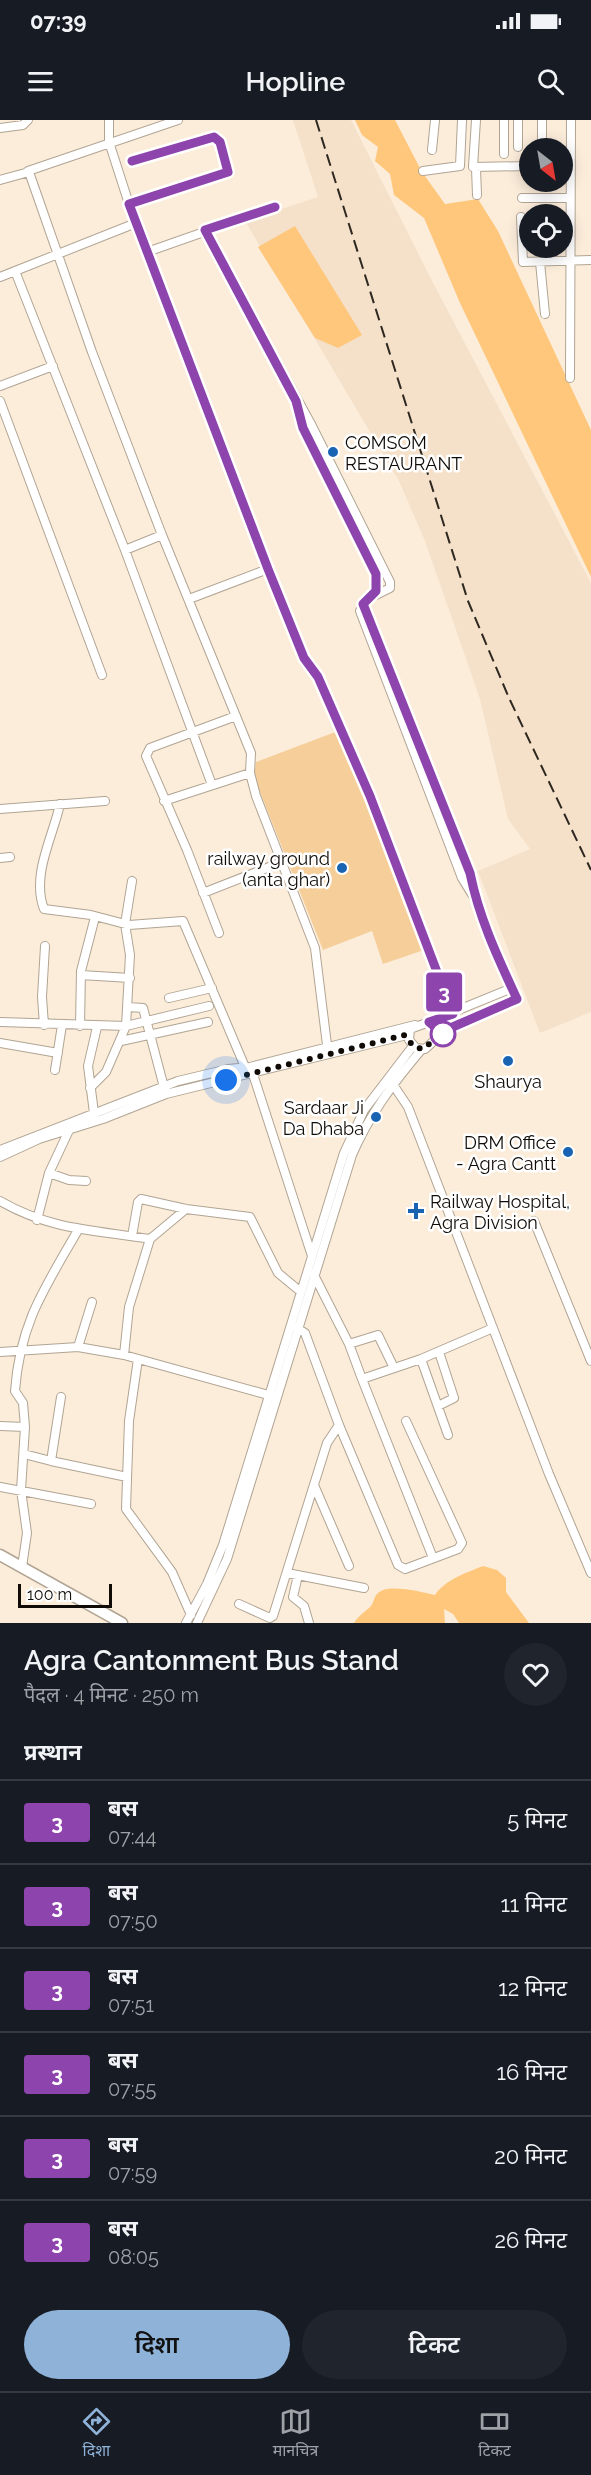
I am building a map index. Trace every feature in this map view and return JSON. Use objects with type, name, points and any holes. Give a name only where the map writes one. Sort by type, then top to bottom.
[{"type":"main road","points":[[0,1555],[122,1623]]},
{"type":"street","points":[[0,128],[10,123],[23,125],[28,120]]},
{"type":"street","points":[[109,120],[109,142],[129,204],[268,569],[304,658],[318,677],[370,796],[453,1014]]},
{"type":"street","points":[[0,180],[163,123],[178,120]]},
{"type":"street","points":[[432,150],[435,120]]},
{"type":"street","points":[[423,171],[460,166],[462,120]]},
{"type":"street","points":[[476,120],[472,166],[476,168],[519,166]]},
{"type":"street","points":[[504,120],[504,154]]},
{"type":"street","points":[[518,120],[518,147]]},
{"type":"street","points":[[542,120],[542,138]]},
{"type":"street","points":[[569,138],[571,120]]},
{"type":"street","points":[[129,204],[227,173],[228,170],[220,142],[214,137],[132,161]]},
{"type":"street","points":[[476,168],[477,195]]},
{"type":"street","points":[[28,171],[92,352],[162,535],[251,753],[250,773],[316,951],[328,1050]]},
{"type":"street","points":[[569,192],[569,204]]},
{"type":"street","points":[[522,198],[570,198]]},
{"type":"street","points":[[147,252],[275,207]]},
{"type":"street","points":[[0,277],[136,223]]},
{"type":"street","points":[[205,230],[296,401],[303,428],[390,582],[390,588],[374,594],[363,604],[360,611],[462,878],[475,899],[516,1000],[448,1029],[422,1049],[390,1080],[364,1110],[352,1134],[312,1257]]},
{"type":"street","points":[[522,258],[525,262],[591,260]]},
{"type":"street","points":[[569,260],[570,378]]},
{"type":"street","points":[[540,262],[545,314]]},
{"type":"street","points":[[15,271],[125,550],[190,732],[212,785]]},
{"type":"street","points":[[0,387],[53,366]]},
{"type":"street","points":[[0,401],[102,675]]},
{"type":"street","points":[[353,516],[376,574],[374,594]]},
{"type":"street","points":[[125,550],[162,535]]},
{"type":"street","points":[[189,598],[268,569]]},
{"type":"street","points":[[219,933],[187,850],[146,762],[147,752],[190,732],[236,716]]},
{"type":"street","points":[[164,801],[250,773]]},
{"type":"street","points":[[0,809],[105,801]]},
{"type":"street","points":[[60,804],[44,861],[40,886],[42,906],[46,909],[125,924],[144,926],[183,921],[249,1069],[312,1257],[313,1270],[349,1344],[433,1558]]},
{"type":"street","points":[[0,858],[10,857]]},
{"type":"street","points":[[203,894],[282,862]]},
{"type":"street","points":[[90,1088],[106,1072],[126,1026],[130,947],[125,924],[132,881]]},
{"type":"street","points":[[80,1026],[81,975],[95,917]]},
{"type":"street","points":[[44,1024],[45,946]]},
{"type":"street","points":[[81,975],[130,978]]},
{"type":"street","points":[[169,998],[212,988]]},
{"type":"street","points":[[0,1150],[71,1126],[94,1113],[228,1069],[249,1069],[429,1022],[512,988]]},
{"type":"street","points":[[0,1022],[63,1026],[126,1026],[209,1006]]},
{"type":"street","points":[[128,1007],[143,1008],[165,1090]]},
{"type":"street","points":[[121,1041],[208,1022]]},
{"type":"street","points":[[429,1022],[435,1027],[437,1038]]},
{"type":"street","points":[[407,1035],[416,1025]]},
{"type":"street","points":[[55,1070],[63,1026]]},
{"type":"street","points":[[94,1113],[88,1066],[97,1027]]},
{"type":"street","points":[[328,1050],[407,1035]]},
{"type":"street","points":[[407,1035],[413,1046],[422,1049]]},
{"type":"street","points":[[0,1043],[58,1053]]},
{"type":"street","points":[[197,1623],[227,1559],[294,1326],[352,1155],[390,1080],[413,1046]]},
{"type":"street","points":[[390,1080],[408,1107],[549,1474],[591,1573]]},
{"type":"street","points":[[0,1157],[71,1126],[165,1090]]},
{"type":"street","points":[[37,1220],[48,1173],[71,1126]]},
{"type":"street","points":[[48,1173],[66,1180],[86,1181]]},
{"type":"street","points":[[132,1236],[138,1202],[141,1199],[186,1209],[250,1217],[278,1273],[301,1292]]},
{"type":"street","points":[[0,1201],[37,1220],[78,1230],[150,1239]]},
{"type":"street","points":[[124,1355],[129,1307],[150,1239],[186,1209]]},
{"type":"street","points":[[534,1221],[591,1360]]},
{"type":"street","points":[[22,1567],[27,1533],[21,1490],[25,1427],[23,1403],[15,1391],[20,1352],[35,1304],[78,1230]]},
{"type":"street","points":[[294,1326],[301,1292],[313,1270]]},
{"type":"street","points":[[78,1347],[92,1302]]},
{"type":"street","points":[[294,1326],[305,1333],[339,1425],[398,1565],[405,1569],[458,1548],[462,1543],[406,1421]]},
{"type":"street","points":[[362,1379],[439,1352],[493,1328]]},
{"type":"street","points":[[349,1344],[378,1335],[394,1368]]},
{"type":"street","points":[[0,1352],[78,1347],[124,1355],[273,1396]]},
{"type":"street","points":[[438,1406],[454,1398],[439,1352]]},
{"type":"street","points":[[138,1359],[129,1421],[127,1511],[172,1572],[189,1619]]},
{"type":"street","points":[[421,1359],[448,1435]]},
{"type":"street","points":[[189,1619],[207,1584],[222,1545],[273,1396]]},
{"type":"street","points":[[51,1461],[61,1397]]},
{"type":"street","points":[[239,1604],[272,1618],[327,1443],[339,1425]]},
{"type":"street","points":[[0,1426],[25,1427]]},
{"type":"street","points":[[24,1454],[127,1477]]},
{"type":"street","points":[[314,1485],[349,1566]]},
{"type":"street","points":[[0,1487],[91,1504]]},
{"type":"street","points":[[287,1573],[364,1588]]},
{"type":"street","points":[[298,1575],[293,1596],[304,1606],[309,1623]]},
{"type":"shaded area","points":[[293,120],[351,120],[430,277],[591,583],[591,1012],[540,1033],[478,871],[530,849],[508,819],[480,699],[425,541],[399,481],[245,221],[318,197]]},
{"type":"shaded area","points":[[355,120],[395,120],[422,172],[445,204],[478,199],[498,231],[591,430],[591,577],[460,303],[424,218],[394,195],[390,174],[375,161],[378,147],[362,135]]},
{"type":"shaded area","points":[[295,226],[362,335],[338,348],[315,338],[258,247]]},
{"type":"shaded area","name":"railway ground (anta ghar)","points":[[338,731],[371,805],[424,950],[383,964],[372,931],[323,950],[254,777],[256,762]]},
{"type":"shaded area","points":[[483,1566],[497,1570],[506,1578],[506,1592],[529,1623],[459,1623],[453,1614],[444,1609],[445,1623],[354,1623],[371,1606],[377,1594],[383,1590],[405,1589],[435,1595],[451,1581]]},
{"type":"railway","points":[[316,120],[468,601],[509,698],[591,870]]},
{"type":"bus line","name":"3","points":[[132,161],[214,137],[220,142],[228,172],[129,204],[268,569],[304,658],[316,672],[370,796],[453,1014],[429,1022],[435,1027],[439,1035],[437,1038],[448,1029],[517,999],[489,937],[475,899],[470,873],[363,604],[376,591],[376,574],[372,564],[303,428],[296,401],[205,230],[275,207]]},
{"type":"place","name":"COMSOM RESTAURANT","points":[[333,452]]},
{"type":"place","name":"railway ground (anta ghar)","points":[[342,868]]},
{"type":"place","name":"Shaurya","points":[[508,1061]]},
{"type":"place","name":"Sardaar Ji Da Dhaba","points":[[376,1117]]},
{"type":"place","name":"DRM Office - Agra Cantt","points":[[568,1152]]},
{"type":"place","name":"Railway Hospital, Agra Division","points":[[416,1211]]},
{"type":"route","points":[[226,1080],[405,1035],[413,1046],[422,1049],[443,1034]]}]
